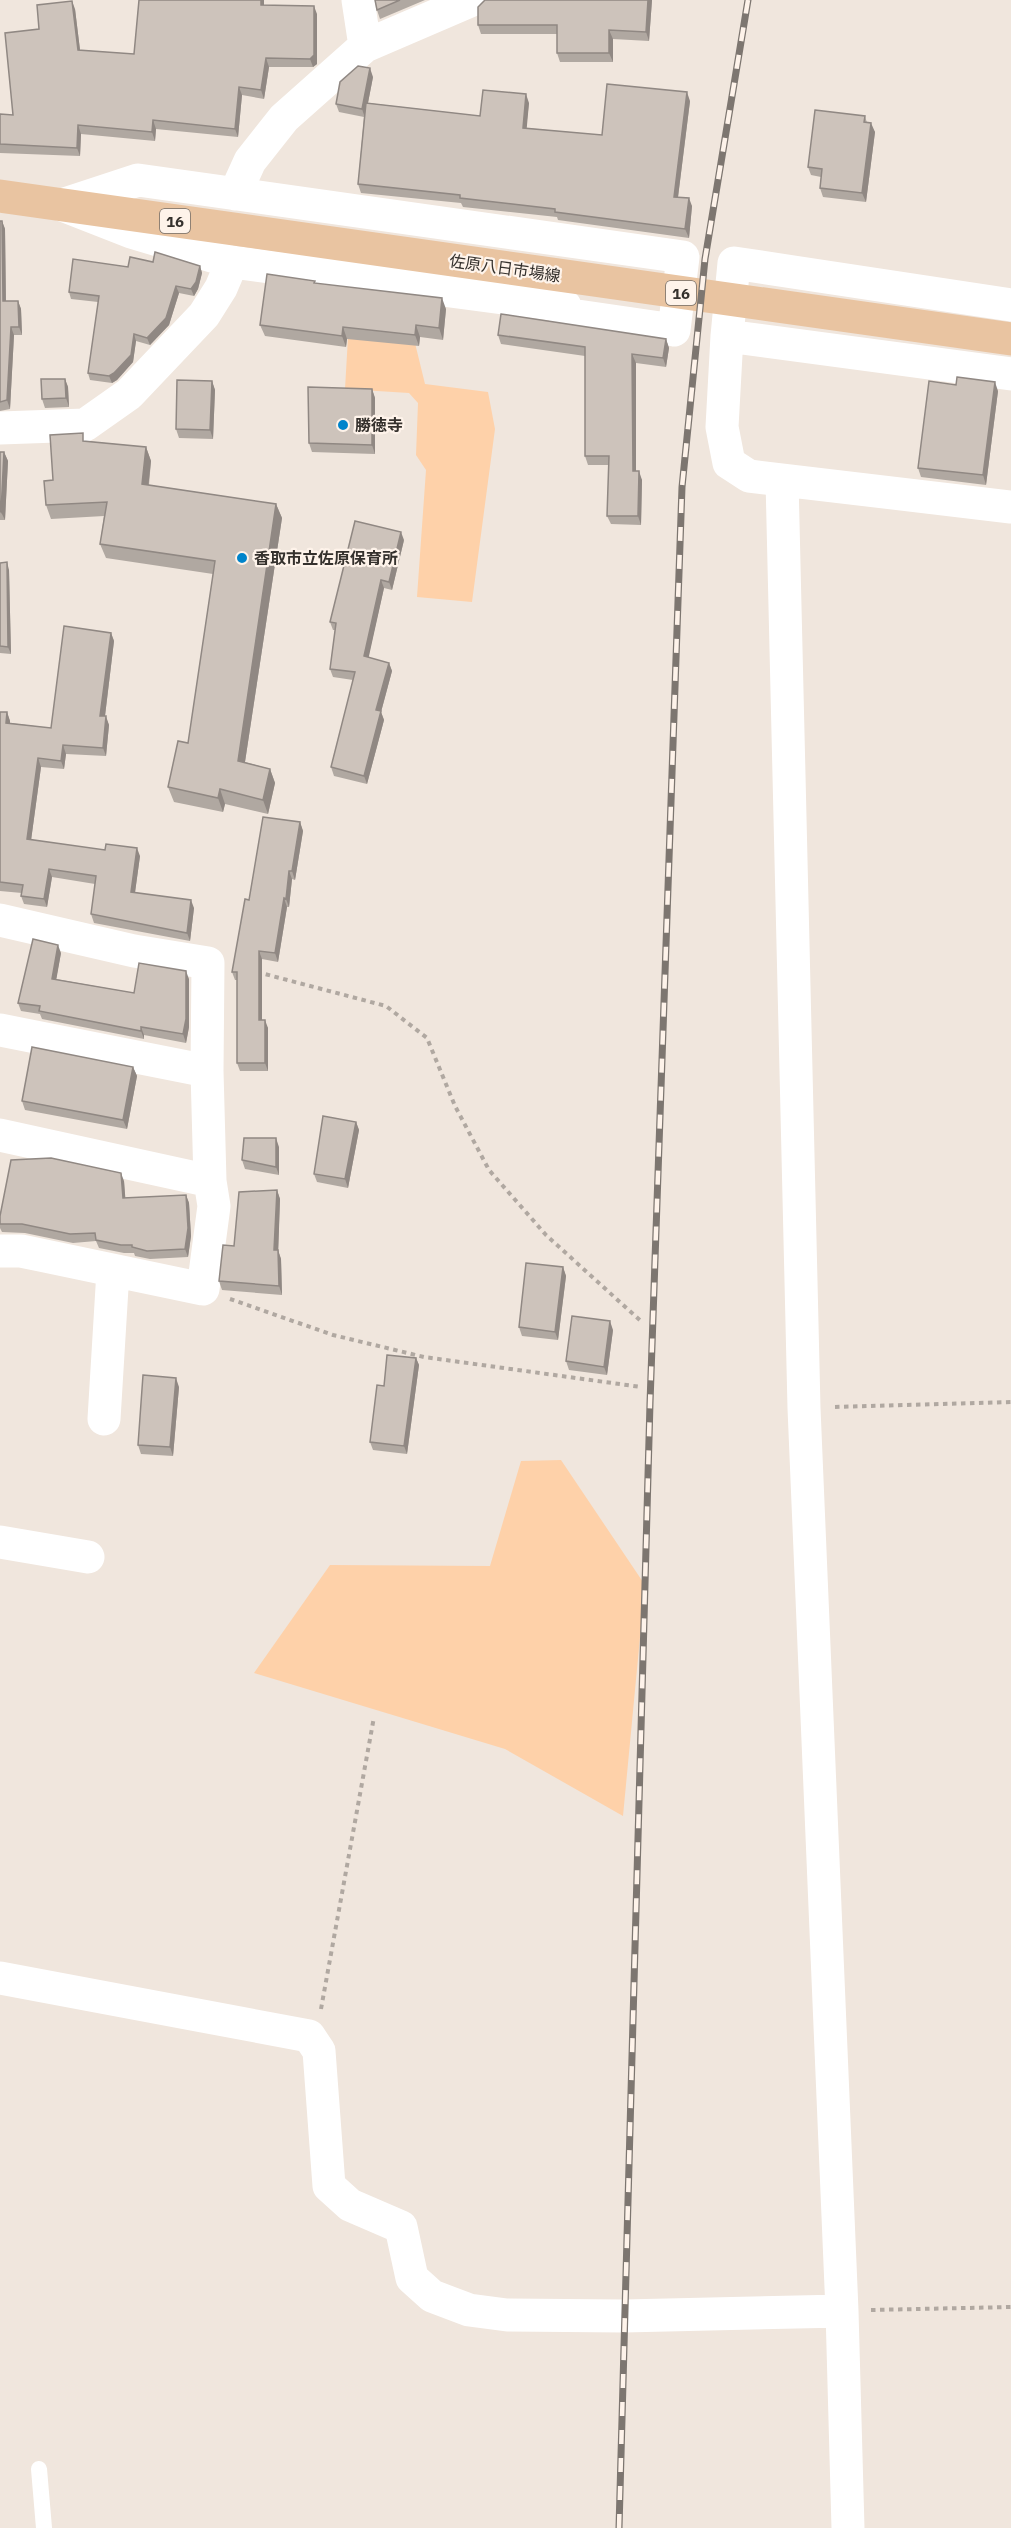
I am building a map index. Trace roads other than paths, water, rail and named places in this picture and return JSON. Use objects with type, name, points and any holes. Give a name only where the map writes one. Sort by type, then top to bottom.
[{"type":"main road","name":"佐原八日市場線","points":[[0,196],[1011,339]]},
{"type":"street","points":[[358,0],[365,46]]},
{"type":"street","points":[[235,194],[250,161],[284,118],[365,46],[472,0]]},
{"type":"street","points":[[138,180],[683,257],[674,330],[564,314],[565,306],[232,262],[131,232],[62,205],[138,180]]},
{"type":"street","points":[[0,428],[85,425],[129,394],[204,315],[232,262]]},
{"type":"street","points":[[1011,305],[734,263],[722,427],[729,463],[749,476],[1011,507]]},
{"type":"street","points":[[727,336],[1011,374]]},
{"type":"street","points":[[782,480],[804,1408],[842,2311],[848,2528]]},
{"type":"street","points":[[0,920],[134,951],[207,963],[210,1181],[214,1206],[203,1289],[21,1251],[0,1251]]},
{"type":"street","points":[[0,1030],[207,1071]]},
{"type":"street","points":[[0,1135],[210,1181]]},
{"type":"street","points":[[104,1419],[113,1270]]},
{"type":"street","points":[[0,1542],[88,1557]]},
{"type":"street","points":[[0,1978],[309,2036],[319,2051],[329,2186],[351,2205],[401,2227],[412,2278],[432,2296],[469,2310],[507,2316],[635,2316],[842,2311]]},
{"type":"lane","points":[[39,2469],[44,2528]]},
{"type":"railway","points":[[619,2528],[650,1403],[682,487],[705,259],[748,0]]},
{"type":"place","name":"勝徳寺","points":[[343,425]]},
{"type":"place","name":"香取市立佐原保育所","points":[[242,558]]}]
